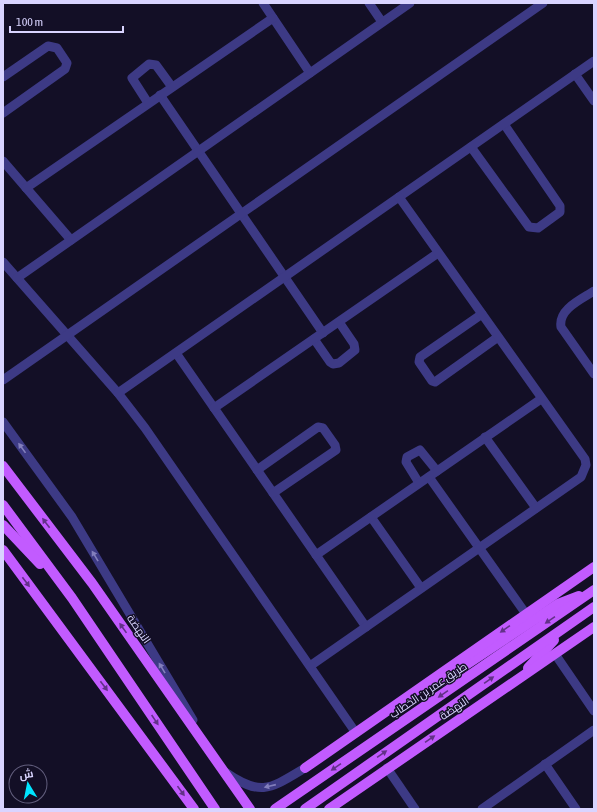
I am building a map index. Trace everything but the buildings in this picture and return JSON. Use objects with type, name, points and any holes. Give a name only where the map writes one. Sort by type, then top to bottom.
[{"type":"main road","name":"النهضة","points":[[3,466],[92,583],[250,809]]},
{"type":"main road","points":[[3,505],[72,598],[215,809]]},
{"type":"main road","points":[[3,525],[72,598]]},
{"type":"main road","points":[[3,550],[194,809]]},
{"type":"main road","points":[[305,768],[594,567]]},
{"type":"main road","points":[[380,716],[414,699],[558,604],[594,590]]},
{"type":"main road","name":"طريق عمر بن الخطاب","points":[[275,809],[594,590]]},
{"type":"main road","points":[[304,809],[594,607]]},
{"type":"main road","points":[[516,681],[568,625]]},
{"type":"main road","name":"النهضة","points":[[328,809],[594,627]]},
{"type":"main road","points":[[317,800],[348,794]]},
{"type":"street","points":[[263,3],[310,73]]},
{"type":"street","points":[[369,3],[382,22]]},
{"type":"street","points":[[17,278],[410,3]]},
{"type":"street","points":[[3,380],[543,3]]},
{"type":"street","points":[[26,188],[273,18]]},
{"type":"street","points":[[3,77],[48,46],[57,48],[67,62],[65,69],[3,112]]},
{"type":"street","points":[[118,393],[594,61]]},
{"type":"street","points":[[148,104],[132,78],[149,64],[156,65],[172,87]]},
{"type":"street","points":[[575,74],[594,100]]},
{"type":"street","points":[[160,95],[323,333]]},
{"type":"street","points":[[471,147],[529,227],[538,228],[560,212],[560,206],[504,124]]},
{"type":"street","points":[[3,161],[71,240]]},
{"type":"street","points":[[310,666],[581,477],[586,465],[585,459],[399,197]]},
{"type":"street","points":[[214,408],[438,253]]},
{"type":"street","points":[[3,262],[118,393],[145,428],[356,732]]},
{"type":"street","points":[[594,290],[563,312],[560,322],[561,327],[594,374]]},
{"type":"street","points":[[482,314],[420,357],[419,362],[432,381],[435,382],[498,337]]},
{"type":"street","points":[[314,339],[332,364],[339,363],[355,350],[354,344],[339,322]]},
{"type":"street","points":[[176,353],[366,627]]},
{"type":"street","points":[[316,555],[541,399]]},
{"type":"street","points":[[3,422],[72,517],[222,769],[243,784],[261,788],[277,785],[305,768]]},
{"type":"street","points":[[258,470],[318,428],[323,428],[336,445],[336,450],[273,493]]},
{"type":"street","points":[[485,437],[536,508]]},
{"type":"street","points":[[419,483],[406,462],[406,457],[420,450],[479,549],[526,614]]},
{"type":"street","points":[[371,516],[421,588]]},
{"type":"street","points":[[555,654],[594,711]]},
{"type":"street","points":[[482,809],[494,806],[546,764],[594,730]]},
{"type":"street","points":[[546,764],[576,809]]},
{"type":"street","points":[[387,768],[415,809]]}]
